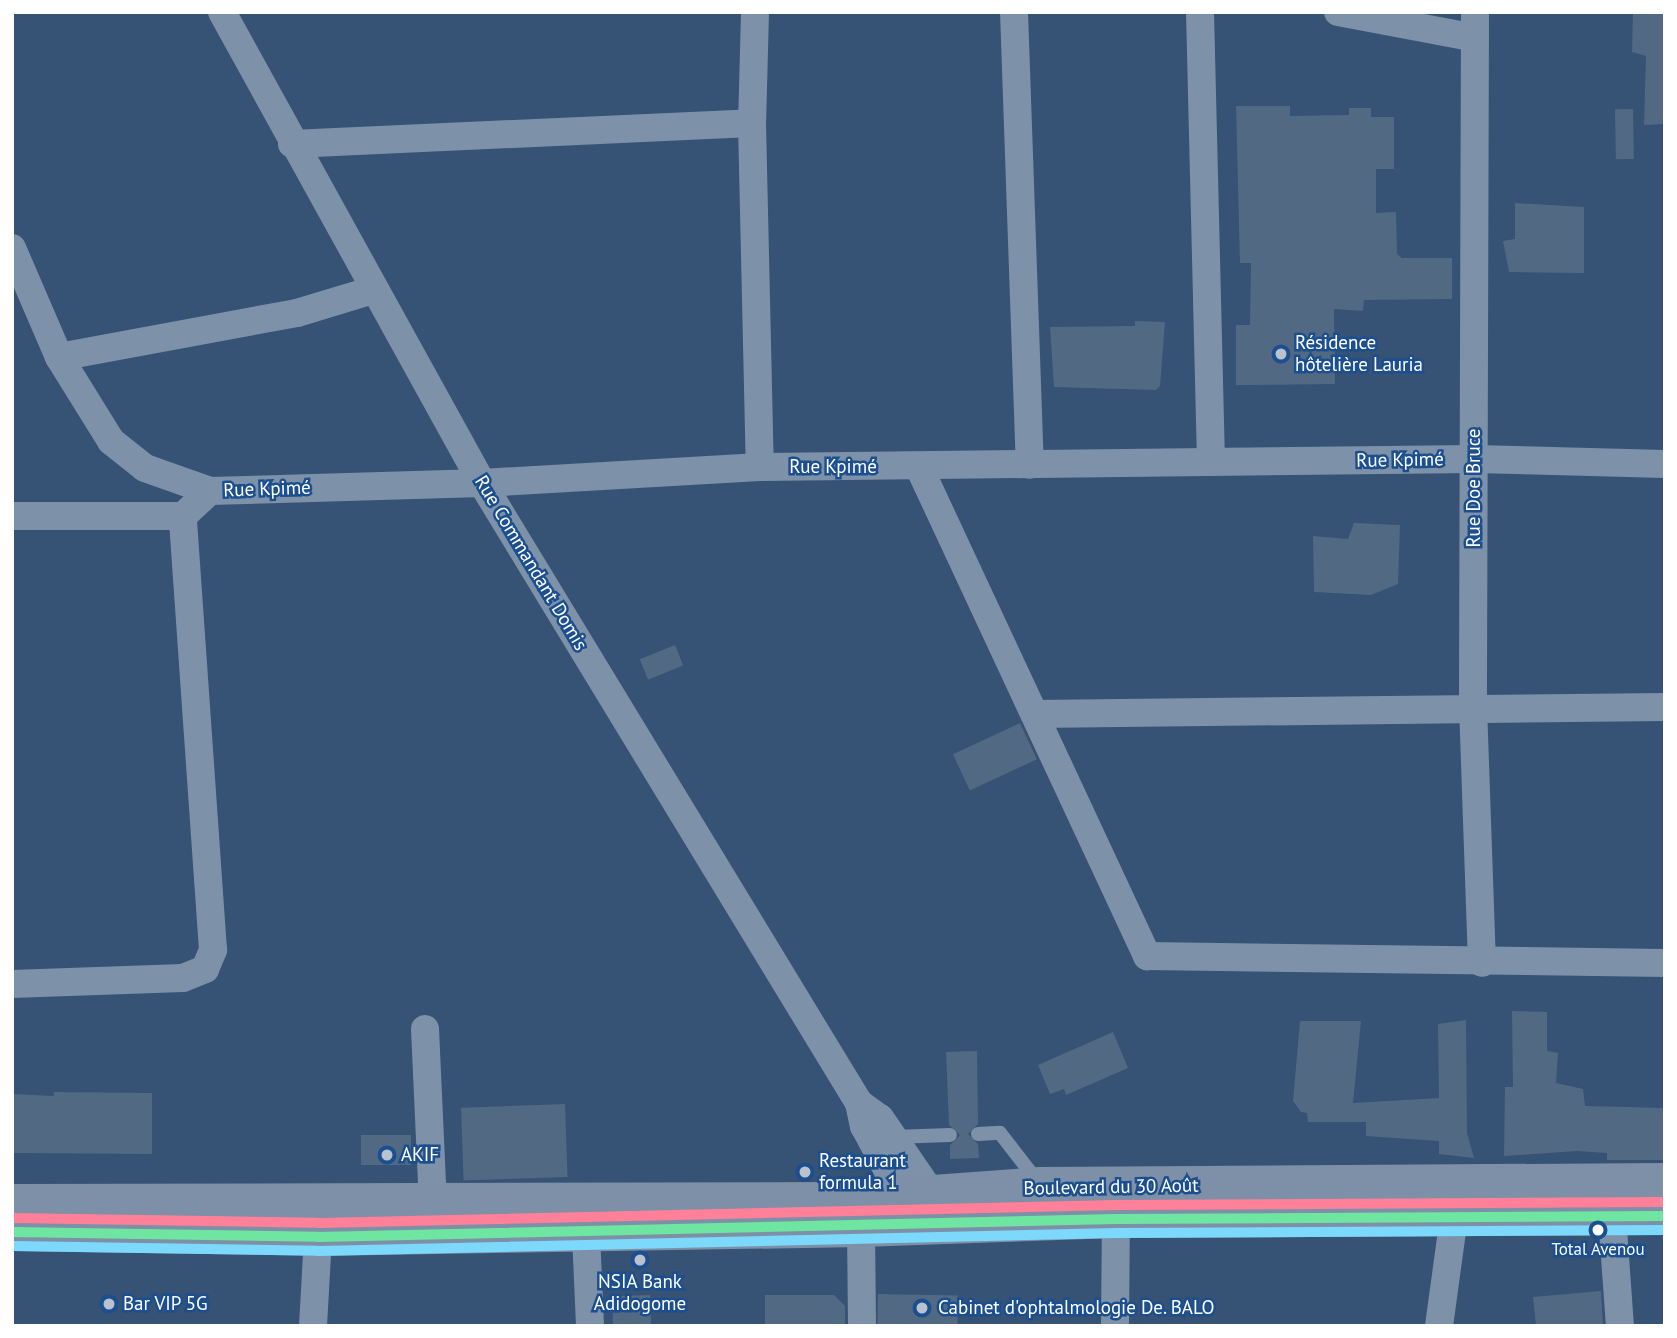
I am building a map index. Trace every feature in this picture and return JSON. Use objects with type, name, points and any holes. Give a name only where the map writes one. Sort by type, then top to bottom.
[{"type":"highway","name":"Boulevard du 30 Août","points":[[12,1232],[318,1237],[861,1228],[918,1210],[1041,1186],[1665,1182]]},
{"type":"highway","name":"Boulevard du 30 Août","points":[[12,1203],[837,1201],[918,1210],[1116,1219],[1665,1216]]},
{"type":"street","name":"Rue Commandant Domis","points":[[222,12],[292,144],[481,483],[859,1103],[864,1126],[918,1210]]},
{"type":"street","points":[[755,12],[752,123],[760,467]]},
{"type":"street","points":[[1014,12],[1030,465]]},
{"type":"street","points":[[1200,12],[1211,462]]},
{"type":"street","points":[[1338,12],[1475,25]]},
{"type":"street","name":"Rue Doe Bruce","points":[[1475,25],[1473,706],[1482,963]]},
{"type":"street","points":[[292,144],[752,123]]},
{"type":"street","points":[[12,248],[59,357],[111,441],[145,468],[210,491]]},
{"type":"street","points":[[59,357],[297,313],[373,290]]},
{"type":"street","name":"Rue Kpimé","points":[[183,516],[210,491],[481,483],[760,467],[1474,459],[1665,464]]},
{"type":"street","points":[[919,467],[1147,957],[1482,963],[1665,963]]},
{"type":"street","points":[[12,516],[183,516],[213,950],[205,969],[183,978],[12,984]]},
{"type":"street","points":[[1035,714],[1473,706],[1665,707]]},
{"type":"street","points":[[425,1029],[433,1204]]},
{"type":"street","name":"Rue Commandant Domis","points":[[859,1103],[880,1118],[894,1137],[918,1210]]},
{"type":"street","points":[[1612,1215],[1620,1326]]},
{"type":"street","points":[[1439,1326],[1454,1217]]},
{"type":"street","points":[[1115,1326],[1116,1219]]},
{"type":"street","points":[[861,1228],[862,1326]]},
{"type":"street","points":[[586,1234],[590,1326]]},
{"type":"street","points":[[313,1326],[318,1237]]},
{"type":"lane","points":[[978,1134],[1000,1133],[1041,1186]]},
{"type":"lane","points":[[894,1137],[950,1135]]},
{"type":"building","points":[[1633,12],[1665,12],[1665,124],[1644,125],[1646,56],[1632,52]]},
{"type":"building","points":[[1236,106],[1290,106],[1290,116],[1349,115],[1349,108],[1371,108],[1371,117],[1394,117],[1394,169],[1376,169],[1376,213],[1396,212],[1397,254],[1402,258],[1452,258],[1452,299],[1364,300],[1363,311],[1334,309],[1335,384],[1236,385],[1236,325],[1250,325],[1251,263],[1240,263]]},
{"type":"building","points":[[1615,109],[1633,109],[1634,159],[1616,159]]},
{"type":"building","points":[[1515,203],[1584,207],[1584,273],[1509,272],[1503,241],[1515,239]]},
{"type":"building","points":[[1135,321],[1165,322],[1160,386],[1156,390],[1054,387],[1050,327],[1135,326]]},
{"type":"building","points":[[1354,523],[1400,525],[1398,584],[1371,595],[1314,592],[1313,536],[1348,539]]},
{"type":"building","points":[[675,645],[683,665],[648,680],[640,659]]},
{"type":"building","points":[[1020,723],[1037,759],[970,791],[953,754]]},
{"type":"building","points":[[1512,1011],[1547,1012],[1547,1051],[1558,1053],[1556,1083],[1583,1089],[1585,1106],[1665,1108],[1665,1160],[1607,1160],[1607,1153],[1577,1151],[1504,1156],[1505,1087],[1513,1087]]},
{"type":"building","points":[[1466,1020],[1467,1133],[1474,1158],[1439,1154],[1439,1141],[1366,1136],[1366,1122],[1308,1122],[1307,1113],[1301,1112],[1293,1101],[1300,1021],[1361,1021],[1353,1103],[1439,1098],[1438,1024]]},
{"type":"building","points":[[1113,1032],[1128,1068],[1066,1095],[1064,1089],[1050,1094],[1038,1065]]},
{"type":"building","points":[[977,1051],[978,1124],[968,1134],[978,1144],[979,1158],[950,1159],[950,1145],[960,1135],[949,1125],[946,1052]]},
{"type":"building","points":[[54,1092],[152,1093],[152,1154],[12,1153],[12,1094],[54,1096]]},
{"type":"building","points":[[565,1104],[568,1177],[464,1181],[461,1108]]},
{"type":"building","points":[[361,1135],[411,1135],[411,1165],[361,1165]]},
{"type":"building","points":[[1601,1291],[1603,1326],[1536,1326],[1533,1297]]},
{"type":"building","points":[[878,1294],[958,1295],[957,1326],[877,1326]]},
{"type":"building","points":[[650,1295],[651,1326],[613,1326],[612,1296]]},
{"type":"building","points":[[765,1295],[834,1295],[845,1306],[845,1326],[765,1326]]},
{"type":"transit line","points":[[12,1218],[318,1223],[1116,1205],[1665,1202]]},
{"type":"transit line","points":[[12,1232],[318,1237],[1116,1219],[1665,1216]]},
{"type":"transit line","points":[[12,1246],[318,1251],[1116,1233],[1665,1230]]},
{"type":"place","name":"Résidence hôtelière Lauria","points":[[1281,354]]},
{"type":"place","name":"AKIF","points":[[387,1155]]},
{"type":"place","name":"Restaurant formula 1","points":[[805,1172]]},
{"type":"place","name":"Total Avenou","points":[[1598,1230]]},
{"type":"place","name":"NSIA Bank Adidogome","points":[[640,1260]]},
{"type":"place","name":"Bar VIP 5G","points":[[109,1304]]},
{"type":"place","name":"Cabinet d'ophtalmologie De. BALO","points":[[922,1308]]}]
